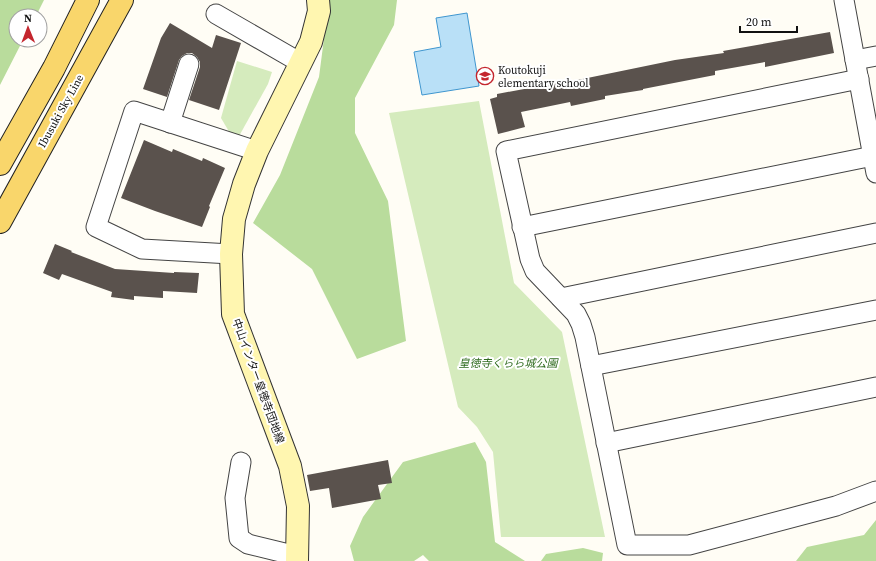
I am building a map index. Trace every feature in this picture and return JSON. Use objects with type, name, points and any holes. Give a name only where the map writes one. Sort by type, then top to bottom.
[{"type":"main road","points":[[0,164],[54,68],[88,0]]},
{"type":"main road","name":"Ibusuki Sky Line","points":[[0,222],[122,0]]},
{"type":"street","name":"中山インター皇徳寺団地線","points":[[297,559],[298,506],[290,466],[233,314],[232,254],[234,219],[244,184],[257,151],[311,42],[319,11],[318,0]]},
{"type":"street","points":[[522,227],[875,165],[844,0]]},
{"type":"street","points":[[216,14],[301,64]]},
{"type":"street","points":[[855,60],[876,56]]},
{"type":"street","points":[[170,123],[189,64]]},
{"type":"street","points":[[859,79],[506,151],[522,227],[530,259],[535,271],[576,314],[581,324],[591,366],[627,545],[689,545],[836,506],[876,491]]},
{"type":"street","points":[[232,254],[142,248],[96,227],[134,111],[257,151]]},
{"type":"street","points":[[560,298],[876,233]]},
{"type":"street","points":[[591,366],[876,310]]},
{"type":"street","points":[[606,443],[876,387]]},
{"type":"street","points":[[241,462],[236,498],[239,538],[248,544],[297,559]]},
{"type":"green space","points":[[0,0],[44,0],[40,8],[8,8],[8,48],[19,48],[0,85]]},
{"type":"green space","points":[[329,0],[397,0],[394,25],[355,98],[355,133],[388,201],[406,341],[357,359],[312,269],[253,223],[280,175],[319,77]]},
{"type":"green space","points":[[237,61],[272,72],[268,84],[238,138],[231,135],[221,118]]},
{"type":"green space","name":"皇徳寺くらら城公園","points":[[479,101],[514,283],[562,332],[605,537],[501,537],[493,452],[477,427],[458,407],[389,113]]},
{"type":"green space","points":[[475,442],[486,462],[495,542],[525,561],[429,561],[423,555],[414,561],[354,561],[350,546],[363,517],[403,462]]},
{"type":"green space","points":[[876,520],[876,561],[796,561],[807,547],[864,535]]},
{"type":"green space","points":[[583,548],[603,553],[602,561],[541,561],[546,554]]},
{"type":"water","points":[[467,13],[479,86],[422,95],[414,52],[441,47],[436,18]]},
{"type":"building","points":[[170,23],[212,48],[216,35],[241,43],[219,110],[189,100],[200,67],[200,62],[192,53],[187,53],[179,60],[167,97],[143,89],[161,38]]},
{"type":"building","points":[[830,32],[834,53],[765,67],[765,62],[715,71],[715,75],[643,90],[605,96],[605,99],[571,106],[570,102],[521,112],[525,127],[498,134],[490,99],[497,97],[497,94],[563,83],[675,60],[724,53],[723,51]]},
{"type":"building","points":[[144,140],[172,152],[173,149],[202,161],[203,158],[225,168],[202,227],[121,198]]},
{"type":"building","points":[[55,244],[72,251],[71,252],[115,269],[199,273],[197,293],[163,291],[163,298],[134,296],[134,300],[111,297],[112,292],[62,274],[59,280],[43,273]]},
{"type":"building","points":[[388,460],[392,483],[378,485],[381,499],[332,508],[329,488],[310,491],[307,475]]},
{"type":"place","name":"Koutokuji elementary school","points":[[485,76]]}]
